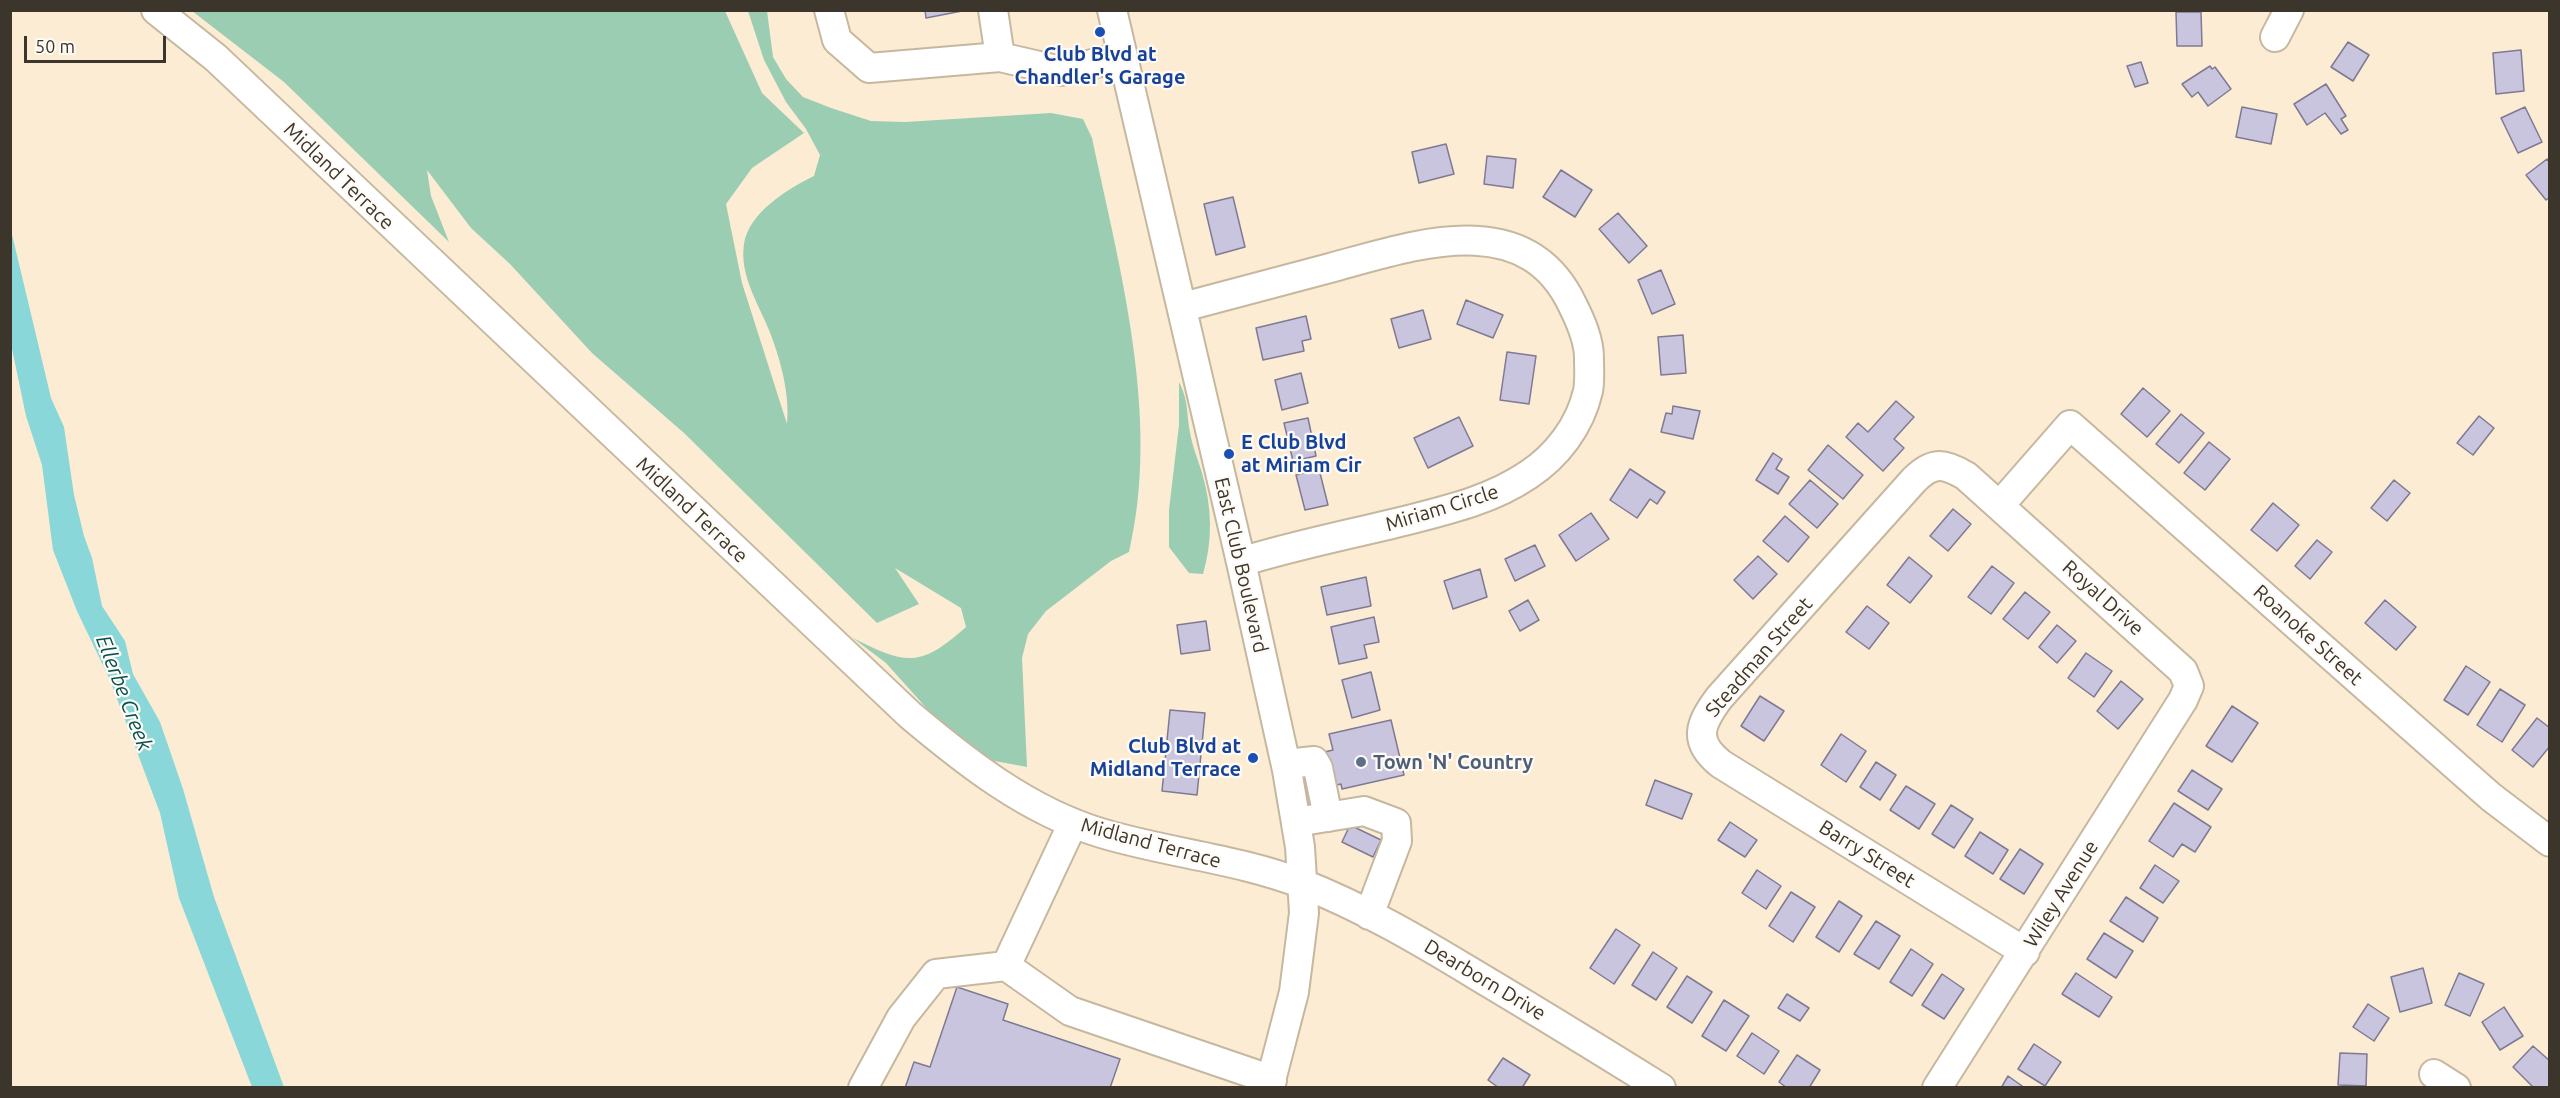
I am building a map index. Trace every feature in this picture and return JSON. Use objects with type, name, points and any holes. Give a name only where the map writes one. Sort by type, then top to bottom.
[{"type":"street","name":"Midland Terrace","points":[[156,10],[216,58],[910,715],[984,775],[1029,802],[1073,823],[1110,836],[1260,871],[1303,884]]},
{"type":"street","points":[[829,10],[837,40],[869,68],[1000,57],[1060,71],[1123,57]]},
{"type":"street","points":[[993,10],[1000,57]]},
{"type":"street","name":"East Club Boulevard","points":[[1112,10],[1241,562],[1286,764],[1296,822],[1304,913],[1294,992],[1270,1084]]},
{"type":"street","points":[[2275,37],[2289,10]]},
{"type":"street","name":"Miriam Circle","points":[[1183,307],[1420,244],[1468,239],[1501,244],[1529,254],[1547,268],[1567,292],[1581,321],[1588,351],[1588,389],[1579,417],[1565,440],[1549,459],[1528,475],[1502,490],[1459,507],[1241,562]]},
{"type":"street","name":"Roanoke Street","points":[[2000,505],[2070,425],[2491,797],[2550,842]]},
{"type":"street","name":"Royal Drive","points":[[1816,592],[1923,471],[1934,466],[1950,466],[1966,476],[2000,505],[2183,671],[2189,686],[2183,700]]},
{"type":"street","name":"Steadman Street","points":[[1711,756],[1703,746],[1701,733],[1705,717],[1719,698],[1816,592]]},
{"type":"street","name":"Wiley Avenue","points":[[1937,1088],[2183,700]]},
{"type":"street","name":"Barry Street","points":[[1711,756],[2025,952]]},
{"type":"street","points":[[1286,764],[1314,761],[1318,768],[1328,817]]},
{"type":"street","points":[[1296,822],[1364,811],[1396,823],[1397,841],[1369,915]]},
{"type":"street","points":[[1006,966],[1073,823]]},
{"type":"street","name":"Dearborn Drive","points":[[1303,884],[1410,935],[1661,1088]]},
{"type":"street","points":[[863,1088],[901,1018],[936,974],[1006,966],[1070,1011],[1270,1084]]},
{"type":"green space","points":[[192,11],[725,11],[762,93],[804,133],[752,168],[726,204],[742,283],[787,424],[786,390],[781,367],[771,335],[747,279],[743,256],[744,244],[747,232],[761,212],[782,195],[814,176],[820,155],[806,129],[786,102],[764,60],[748,11],[767,11],[773,57],[786,79],[803,97],[871,121],[905,122],[1051,113],[1083,119],[1092,138],[1133,344],[1139,397],[1141,449],[1138,501],[1129,552],[1111,561],[1046,611],[1028,634],[1022,658],[1027,767],[984,759],[938,721],[886,663],[853,638],[900,657],[924,656],[936,650],[966,627],[961,608],[895,568],[919,604],[877,623],[684,433],[592,353],[510,264],[471,228],[427,170],[431,196],[449,242],[284,82]]},
{"type":"green space","points":[[1179,382],[1186,401],[1191,437],[1208,498],[1210,536],[1203,574],[1189,573],[1169,547],[1169,510],[1179,425]]},
{"type":"water","name":"Ellerbe Creek","points":[[10,226],[51,398],[64,427],[74,495],[92,558],[102,606],[125,641],[133,674],[160,722],[183,789],[214,897],[284,1087],[252,1087],[179,898],[160,813],[110,680],[77,611],[53,550],[42,465],[26,416],[11,344]]},
{"type":"building","points":[[925,10],[961,10],[962,11],[926,18]]},
{"type":"building","points":[[2176,12],[2201,12],[2202,46],[2177,46]]},
{"type":"building","points":[[2348,42],[2369,55],[2353,81],[2331,67]]},
{"type":"building","points":[[2521,50],[2524,91],[2496,94],[2493,53]]},
{"type":"building","points":[[2141,62],[2148,83],[2135,87],[2127,66]]},
{"type":"building","points":[[2210,66],[2212,69],[2215,67],[2231,89],[2208,106],[2198,92],[2192,97],[2182,84]]},
{"type":"building","points":[[2326,84],[2346,116],[2341,119],[2348,130],[2341,134],[2325,113],[2307,125],[2294,104]]},
{"type":"building","points":[[2242,107],[2277,114],[2271,144],[2236,137]]},
{"type":"building","points":[[2525,107],[2542,142],[2518,153],[2501,118]]},
{"type":"building","points":[[1446,144],[1454,174],[1419,183],[1412,152]]},
{"type":"building","points":[[1487,156],[1516,159],[1513,188],[1484,184]]},
{"type":"building","points":[[2547,159],[2550,163],[2550,197],[2546,200],[2526,175]]},
{"type":"building","points":[[1561,170],[1592,190],[1575,217],[1543,197]]},
{"type":"building","points":[[1233,197],[1245,247],[1216,255],[1204,204]]},
{"type":"building","points":[[1618,213],[1647,246],[1629,263],[1599,229]]},
{"type":"building","points":[[1661,270],[1675,304],[1652,314],[1638,280]]},
{"type":"building","points":[[1466,300],[1503,315],[1493,338],[1457,324]]},
{"type":"building","points":[[1423,310],[1431,339],[1399,348],[1391,319]]},
{"type":"building","points":[[1306,316],[1311,339],[1302,341],[1304,351],[1263,360],[1256,328]]},
{"type":"building","points":[[1683,335],[1686,373],[1661,375],[1658,337]]},
{"type":"building","points":[[1507,352],[1536,356],[1529,404],[1500,400]]},
{"type":"building","points":[[1301,373],[1308,403],[1282,410],[1275,380]]},
{"type":"building","points":[[2143,388],[2170,411],[2147,437],[2121,414]]},
{"type":"building","points":[[1896,401],[1914,417],[1894,439],[1904,448],[1883,471],[1846,437],[1858,423],[1868,432]]},
{"type":"building","points":[[1673,406],[1700,411],[1693,439],[1661,432],[1666,413],[1672,414]]},
{"type":"building","points":[[2181,414],[2204,433],[2179,463],[2156,444]]},
{"type":"building","points":[[2479,416],[2494,428],[2473,455],[2457,443]]},
{"type":"building","points":[[1459,417],[1473,446],[1428,468],[1414,438]]},
{"type":"building","points":[[1308,418],[1316,456],[1293,461],[1284,423]]},
{"type":"building","points":[[2209,442],[2230,459],[2205,490],[2184,473]]},
{"type":"building","points":[[1828,445],[1863,475],[1843,499],[1808,470]]},
{"type":"building","points":[[1773,453],[1782,459],[1776,469],[1789,477],[1778,494],[1756,480]]},
{"type":"building","points":[[1319,469],[1328,505],[1305,510],[1296,475]]},
{"type":"building","points":[[1630,469],[1665,492],[1657,504],[1650,499],[1637,518],[1610,500]]},
{"type":"building","points":[[1810,480],[1838,504],[1817,528],[1789,504]]},
{"type":"building","points":[[2394,480],[2410,493],[2387,521],[2371,508]]},
{"type":"building","points":[[2273,503],[2299,525],[2277,551],[2251,530]]},
{"type":"building","points":[[1953,509],[1971,524],[1948,551],[1930,536]]},
{"type":"building","points":[[1591,513],[1609,539],[1576,561],[1559,535]]},
{"type":"building","points":[[1785,516],[1809,537],[1788,562],[1763,541]]},
{"type":"building","points":[[2317,540],[2332,552],[2310,579],[2295,566]]},
{"type":"building","points":[[1535,545],[1545,566],[1515,581],[1505,559]]},
{"type":"building","points":[[1758,556],[1777,574],[1753,599],[1734,580]]},
{"type":"building","points":[[1909,557],[1932,576],[1910,603],[1887,585]]},
{"type":"building","points":[[1992,566],[2014,583],[1991,614],[1968,597]]},
{"type":"building","points":[[1480,569],[1487,597],[1453,609],[1444,581]]},
{"type":"building","points":[[1366,577],[1371,606],[1327,615],[1321,587]]},
{"type":"building","points":[[2025,592],[2050,612],[2028,639],[2003,619]]},
{"type":"building","points":[[1528,600],[1539,620],[1520,631],[1509,611]]},
{"type":"building","points":[[2385,600],[2416,627],[2396,650],[2365,623]]},
{"type":"building","points":[[1867,606],[1889,623],[1869,649],[1846,632]]},
{"type":"building","points":[[1374,617],[1379,642],[1364,645],[1367,658],[1339,664],[1331,627]]},
{"type":"building","points":[[1206,621],[1210,650],[1181,654],[1177,625]]},
{"type":"building","points":[[2057,625],[2076,641],[2057,663],[2039,647]]},
{"type":"building","points":[[2086,653],[2112,671],[2094,697],[2068,678]]},
{"type":"building","points":[[2466,666],[2490,682],[2468,715],[2444,700]]},
{"type":"building","points":[[1371,672],[1380,710],[1352,718],[1342,680]]},
{"type":"building","points":[[2121,681],[2143,699],[2118,729],[2097,711]]},
{"type":"building","points":[[2500,689],[2525,705],[2502,742],[2477,725]]},
{"type":"building","points":[[1760,696],[1784,711],[1764,741],[1741,726]]},
{"type":"building","points":[[2232,706],[2258,723],[2232,762],[2206,746]]},
{"type":"building","points":[[1170,710],[1205,713],[1197,795],[1162,791]]},
{"type":"building","points":[[2537,718],[2550,728],[2550,746],[2533,767],[2512,750]]},
{"type":"building","name":"Town 'N' Country","points":[[1391,720],[1404,775],[1342,789],[1341,784],[1333,786],[1320,753],[1333,750],[1329,734]]},
{"type":"building","points":[[1841,734],[1866,751],[1846,782],[1821,765]]},
{"type":"building","points":[[1876,762],[1896,775],[1880,800],[1860,787]]},
{"type":"building","points":[[2192,770],[2222,789],[2208,810],[2178,791]]},
{"type":"building","points":[[1655,780],[1692,794],[1682,819],[1646,805]]},
{"type":"building","points":[[1906,786],[1935,804],[1919,829],[1890,810]]},
{"type":"building","points":[[2174,803],[2211,827],[2195,852],[2182,844],[2173,857],[2149,841]]},
{"type":"building","points":[[1951,805],[1973,819],[1954,848],[1932,834]]},
{"type":"building","points":[[1730,822],[1757,840],[1745,857],[1718,840]]},
{"type":"building","points":[[1350,825],[1381,840],[1373,857],[1342,842]]},
{"type":"building","points":[[1980,832],[2008,850],[1993,874],[1965,856]]},
{"type":"building","points":[[2020,849],[2043,864],[2024,894],[2000,879]]},
{"type":"building","points":[[2155,865],[2179,881],[2163,903],[2140,888]]},
{"type":"building","points":[[1757,870],[1781,886],[1766,909],[1742,893]]},
{"type":"building","points":[[1791,892],[1815,907],[1793,942],[1769,926]]},
{"type":"building","points":[[2126,897],[2158,918],[2143,942],[2110,921]]},
{"type":"building","points":[[1839,901],[1862,916],[1839,952],[1816,937]]},
{"type":"building","points":[[1876,921],[1900,936],[1879,969],[1854,954]]},
{"type":"building","points":[[1616,929],[1640,945],[1614,984],[1590,968]]},
{"type":"building","points":[[2104,933],[2133,951],[2116,978],[2087,959]]},
{"type":"building","points":[[1911,949],[1933,964],[1912,996],[1890,982]]},
{"type":"building","points":[[1653,952],[1677,968],[1656,1000],[1632,985]]},
{"type":"building","points":[[2423,968],[2432,1003],[2400,1012],[2391,977]]},
{"type":"building","points":[[2076,973],[2112,997],[2099,1017],[2062,994]]},
{"type":"building","points":[[2459,973],[2484,984],[2470,1016],[2445,1005]]},
{"type":"building","points":[[1942,974],[1964,989],[1944,1019],[1922,1005]]},
{"type":"building","points":[[1687,976],[1712,992],[1692,1023],[1667,1007]]},
{"type":"building","points":[[957,987],[1008,1004],[1003,1020],[1120,1059],[1110,1088],[905,1088],[914,1062],[930,1067]]},
{"type":"building","points":[[1787,994],[1809,1008],[1800,1021],[1778,1008]]},
{"type":"building","points":[[1724,1000],[1749,1016],[1726,1051],[1702,1036]]},
{"type":"building","points":[[2368,1004],[2389,1018],[2374,1041],[2353,1027]]},
{"type":"building","points":[[2504,1007],[2523,1036],[2500,1050],[2482,1022]]},
{"type":"building","points":[[1752,1033],[1779,1051],[1764,1074],[1737,1056]]},
{"type":"building","points":[[2034,1044],[2061,1062],[2045,1086],[2018,1069]]},
{"type":"building","points":[[2533,1046],[2550,1061],[2550,1085],[2547,1088],[2534,1088],[2513,1067]]},
{"type":"building","points":[[2340,1053],[2367,1054],[2366,1086],[2338,1085]]},
{"type":"building","points":[[1797,1055],[1820,1070],[1809,1088],[1787,1088],[1779,1082]]},
{"type":"building","points":[[1503,1058],[1530,1075],[1522,1088],[1499,1088],[1488,1080]]},
{"type":"building","points":[[2008,1076],[2025,1088],[2001,1088]]},
{"type":"place","name":"Club Blvd at Chandler's Garage","points":[[1100,32]]},
{"type":"place","name":"E Club Blvd at Miriam Cir","points":[[1229,454]]},
{"type":"place","name":"Club Blvd at Midland Terrace","points":[[1253,758]]},
{"type":"place","name":"Town 'N' Country","points":[[1361,762]]}]
